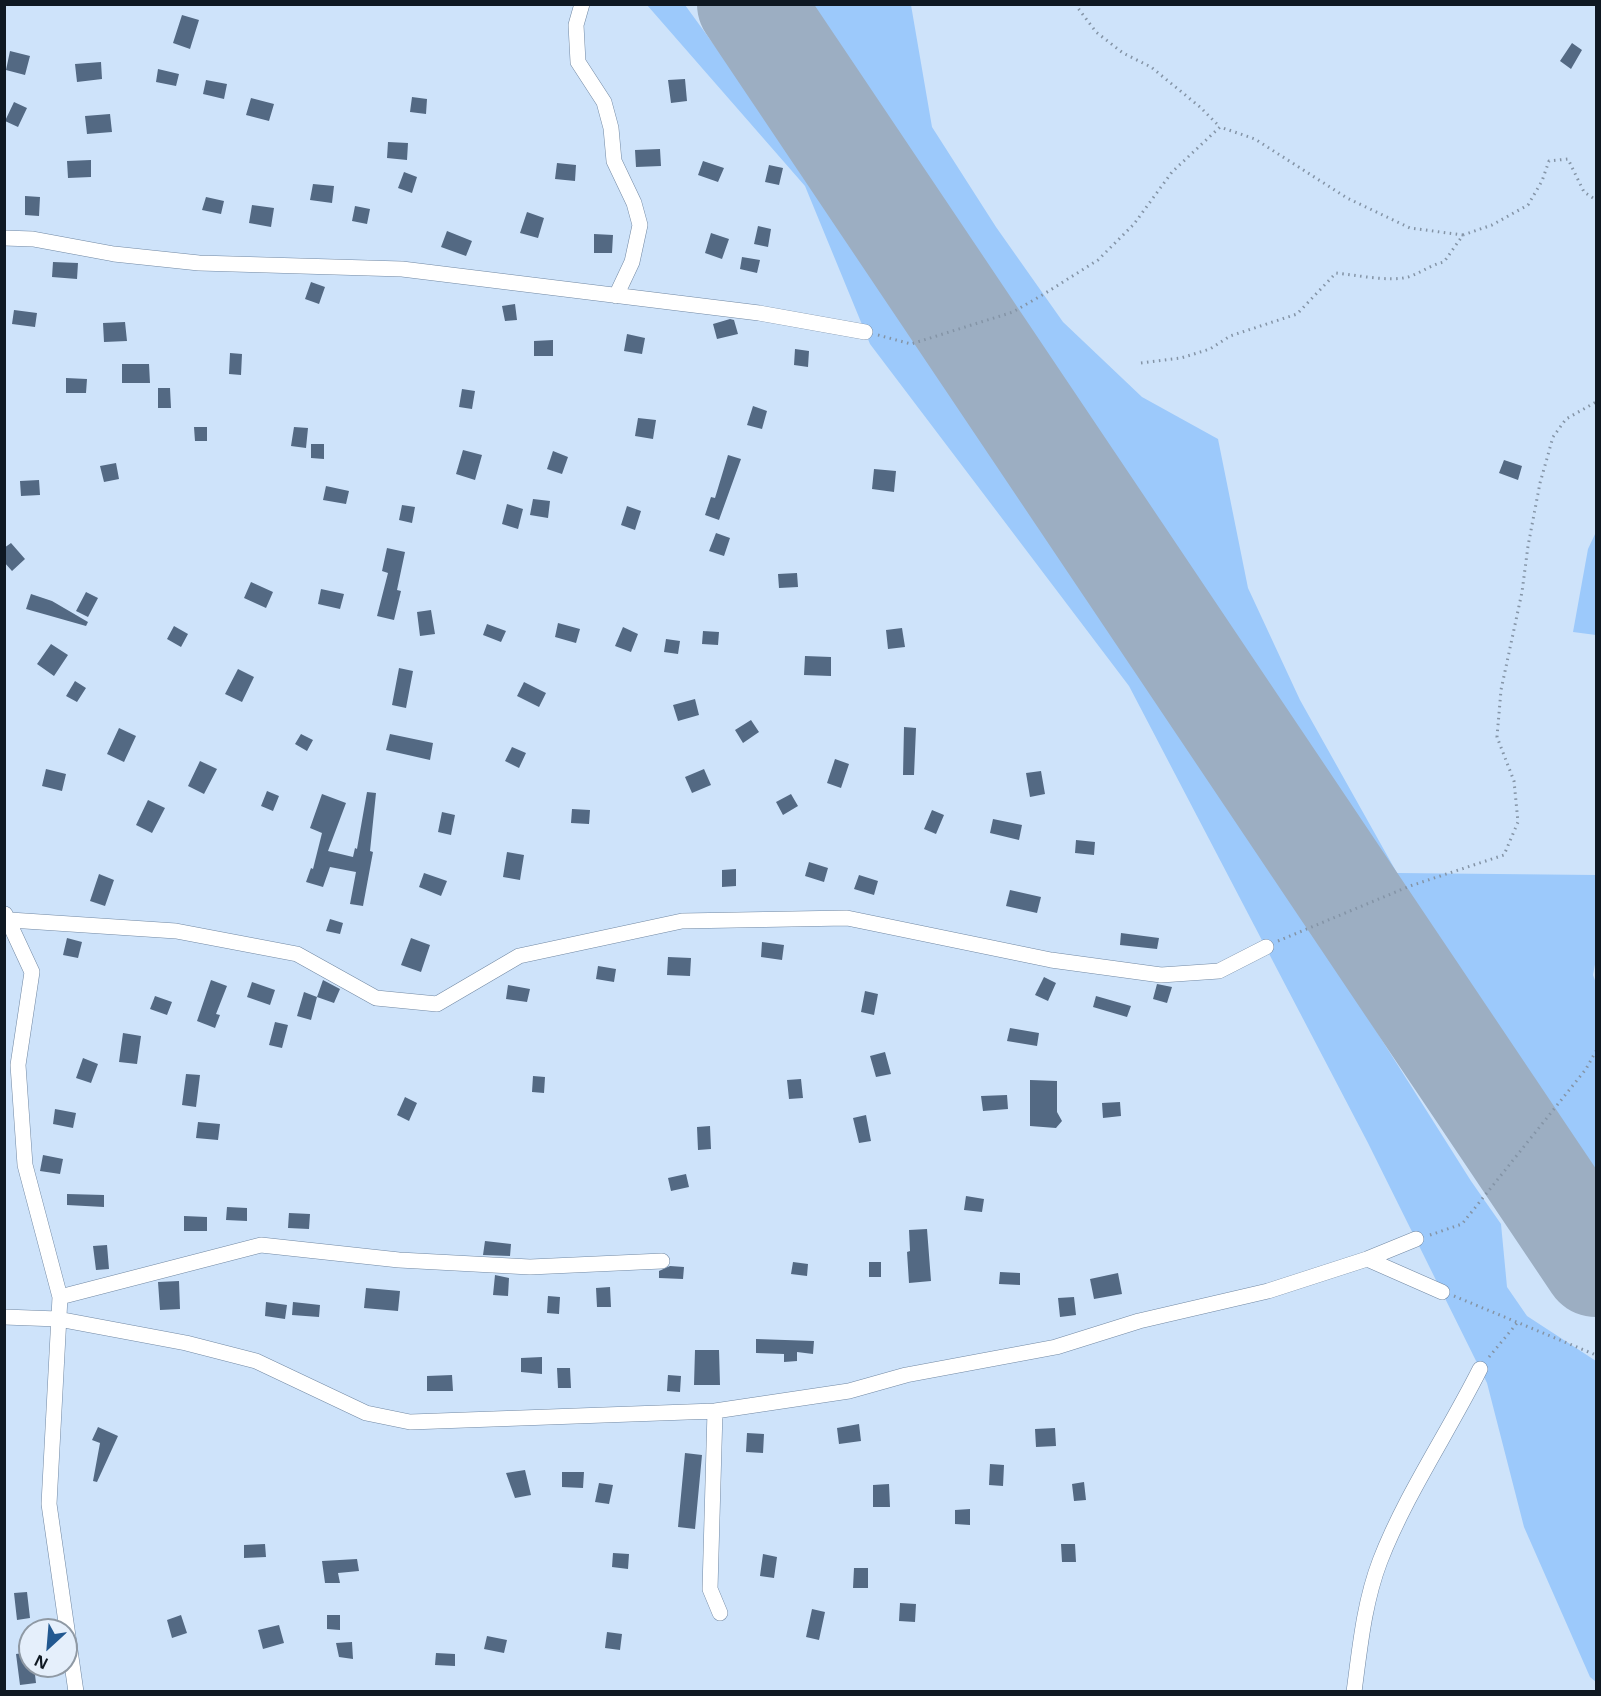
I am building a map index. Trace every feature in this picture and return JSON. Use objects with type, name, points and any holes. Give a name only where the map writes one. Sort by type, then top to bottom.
[{"type":"street","points":[[582,4],[576,25],[578,62],[604,102],[611,128],[614,161],[634,203],[640,225],[632,262],[616,296]]},
{"type":"street","points":[[4,238],[33,239],[114,254],[199,263],[402,268],[759,313],[865,332]]},
{"type":"street","points":[[76,1692],[49,1503],[60,1297],[25,1165],[18,1065],[32,972],[7,916],[176,931],[297,954],[376,998],[436,1004],[519,956],[681,921],[847,918],[1051,960],[1161,975],[1219,971],[1266,947]]},
{"type":"street","points":[[4,1317],[58,1319],[186,1343],[256,1361],[366,1413],[410,1422],[715,1411],[849,1391],[906,1375],[1056,1347],[1139,1321],[1268,1291],[1367,1259],[1416,1239]]},
{"type":"street","points":[[60,1297],[261,1245],[399,1260],[530,1267],[662,1261]]},
{"type":"street","points":[[1367,1259],[1442,1292]]},
{"type":"street","points":[[1354,1692],[1363,1622],[1380,1561],[1403,1511],[1480,1369]]},
{"type":"street","points":[[715,1411],[710,1589],[720,1613]]},
{"type":"path","points":[[1076,4],[1096,32],[1123,53],[1150,67],[1200,107],[1220,127],[1255,139],[1347,198],[1410,228],[1463,235],[1492,225],[1528,205],[1542,181],[1549,161],[1568,159],[1584,192],[1596,200]]},
{"type":"path","points":[[865,332],[911,344],[1013,312],[1098,260],[1134,224],[1172,172],[1220,127]]},
{"type":"path","points":[[1141,363],[1181,358],[1210,349],[1230,336],[1297,314],[1336,273],[1366,277],[1408,277],[1429,265],[1443,262],[1463,235]]},
{"type":"path","points":[[1266,947],[1410,886],[1504,855],[1518,822],[1514,781],[1497,737],[1501,690],[1522,592],[1527,546],[1540,483],[1553,437],[1566,418],[1596,402]]},
{"type":"path","points":[[1416,1239],[1462,1224],[1586,1069],[1596,1051]]},
{"type":"path","points":[[1442,1292],[1596,1356]]},
{"type":"path","points":[[1480,1369],[1518,1322]]},
{"type":"shaded area","points":[[647,5],[685,5],[876,270],[1104,609],[1326,951],[1471,1181],[1501,1224],[1507,1287],[1527,1316],[1596,1361],[1596,1682],[1590,1677],[1524,1527],[1487,1383],[1368,1143],[1129,686],[870,344],[805,186]]},
{"type":"shaded area","points":[[787,5],[911,5],[932,127],[996,227],[1063,322],[1142,397],[1218,439],[1248,588],[1300,700],[1397,873],[1596,875],[1596,959],[1593,975],[1596,983],[1596,1225],[1277,731],[1009,329]]},
{"type":"shaded area","points":[[1596,532],[1596,635],[1573,632],[1588,549]]},
{"type":"building","points":[[182,15],[199,20],[190,49],[173,43]]},
{"type":"building","points":[[1572,43],[1582,50],[1571,69],[1560,61]]},
{"type":"building","points":[[10,51],[30,56],[25,75],[6,70]]},
{"type":"building","points":[[101,62],[102,79],[77,82],[75,64]]},
{"type":"building","points":[[158,69],[179,74],[176,86],[156,82]]},
{"type":"building","points":[[685,79],[687,101],[671,103],[668,80]]},
{"type":"building","points":[[206,80],[227,84],[224,99],[203,94]]},
{"type":"building","points":[[412,97],[427,99],[426,114],[410,112]]},
{"type":"building","points":[[251,98],[274,104],[269,121],[246,115]]},
{"type":"building","points":[[14,102],[27,108],[18,127],[5,121]]},
{"type":"building","points":[[110,114],[112,132],[87,134],[85,116]]},
{"type":"building","points":[[388,142],[408,143],[407,160],[387,158]]},
{"type":"building","points":[[660,149],[661,166],[636,167],[635,150]]},
{"type":"building","points":[[91,160],[91,177],[68,178],[67,161]]},
{"type":"building","points":[[703,161],[724,168],[718,182],[698,175]]},
{"type":"building","points":[[557,163],[576,165],[575,181],[555,179]]},
{"type":"building","points":[[769,165],[783,168],[779,185],[765,182]]},
{"type":"building","points":[[404,172],[417,177],[412,193],[398,188]]},
{"type":"building","points":[[313,184],[334,186],[332,203],[310,200]]},
{"type":"building","points":[[25,196],[40,197],[39,216],[25,215]]},
{"type":"building","points":[[206,197],[224,201],[221,214],[202,210]]},
{"type":"building","points":[[252,205],[274,208],[271,227],[249,223]]},
{"type":"building","points":[[355,206],[370,209],[367,224],[352,221]]},
{"type":"building","points":[[527,212],[544,218],[538,238],[520,233]]},
{"type":"building","points":[[758,226],[771,229],[768,247],[754,244]]},
{"type":"building","points":[[447,231],[472,241],[466,256],[441,247]]},
{"type":"building","points":[[711,233],[729,239],[722,259],[705,253]]},
{"type":"building","points":[[594,234],[613,235],[612,253],[594,253]]},
{"type":"building","points":[[742,257],[760,260],[757,273],[740,269]]},
{"type":"building","points":[[53,262],[78,263],[77,279],[52,277]]},
{"type":"building","points":[[311,282],[325,287],[319,304],[305,299]]},
{"type":"building","points":[[515,304],[517,320],[505,321],[502,306]]},
{"type":"building","points":[[14,310],[37,313],[35,327],[12,324]]},
{"type":"building","points":[[734,320],[738,334],[717,339],[713,324]]},
{"type":"building","points":[[125,322],[127,341],[104,342],[103,323]]},
{"type":"building","points":[[627,334],[645,338],[642,354],[624,351]]},
{"type":"building","points":[[553,340],[553,356],[534,356],[534,341]]},
{"type":"building","points":[[795,349],[809,351],[808,367],[794,365]]},
{"type":"building","points":[[230,353],[242,354],[241,375],[229,374]]},
{"type":"building","points":[[122,364],[149,364],[150,383],[122,383]]},
{"type":"building","points":[[66,378],[87,379],[86,393],[66,393]]},
{"type":"building","points":[[158,388],[170,388],[171,408],[158,408]]},
{"type":"building","points":[[462,389],[475,391],[472,409],[459,407]]},
{"type":"building","points":[[753,406],[767,411],[762,429],[747,425]]},
{"type":"building","points":[[638,418],[656,420],[653,439],[635,436]]},
{"type":"building","points":[[194,427],[207,427],[207,441],[195,441]]},
{"type":"building","points":[[294,427],[308,428],[306,448],[291,446]]},
{"type":"building","points":[[311,444],[324,444],[324,459],[311,458]]},
{"type":"building","points":[[463,450],[482,455],[475,480],[456,474]]},
{"type":"building","points":[[553,451],[568,457],[562,474],[547,469]]},
{"type":"building","points":[[728,455],[741,459],[719,520],[705,515],[711,497],[715,498]]},
{"type":"building","points":[[1504,460],[1522,466],[1518,480],[1499,473]]},
{"type":"building","points":[[116,463],[119,479],[104,482],[100,466]]},
{"type":"building","points":[[874,469],[896,471],[894,492],[872,489]]},
{"type":"building","points":[[39,480],[40,495],[21,496],[20,481]]},
{"type":"building","points":[[326,486],[349,491],[346,504],[323,500]]},
{"type":"building","points":[[533,499],[550,501],[548,518],[530,515]]},
{"type":"building","points":[[507,504],[523,509],[518,529],[502,524]]},
{"type":"building","points":[[402,505],[415,507],[412,523],[399,520]]},
{"type":"building","points":[[627,506],[641,511],[635,530],[621,525]]},
{"type":"building","points":[[716,533],[730,538],[724,556],[709,551]]},
{"type":"building","points":[[11,543],[25,559],[12,571],[4,562],[4,548]]},
{"type":"building","points":[[387,548],[405,552],[397,590],[401,591],[394,620],[377,616],[388,573],[382,571]]},
{"type":"building","points":[[797,573],[798,587],[779,588],[778,574]]},
{"type":"building","points":[[251,582],[273,592],[266,608],[244,598]]},
{"type":"building","points":[[321,589],[344,594],[340,609],[318,604]]},
{"type":"building","points":[[86,592],[98,598],[88,617],[76,611]]},
{"type":"building","points":[[31,594],[52,601],[88,622],[86,626],[26,609]]},
{"type":"building","points":[[431,610],[435,634],[420,636],[417,612]]},
{"type":"building","points":[[558,623],[580,629],[576,643],[555,637]]},
{"type":"building","points":[[487,624],[506,631],[501,642],[483,635]]},
{"type":"building","points":[[174,626],[188,634],[181,647],[167,639]]},
{"type":"building","points":[[623,627],[638,634],[631,652],[615,646]]},
{"type":"building","points":[[902,628],[905,647],[888,649],[886,630]]},
{"type":"building","points":[[703,631],[719,632],[718,645],[702,644]]},
{"type":"building","points":[[666,639],[680,641],[678,654],[664,652]]},
{"type":"building","points":[[51,644],[68,655],[54,676],[37,664]]},
{"type":"building","points":[[805,656],[831,657],[831,676],[804,675]]},
{"type":"building","points":[[399,668],[413,671],[406,708],[392,705]]},
{"type":"building","points":[[238,669],[254,677],[242,702],[225,694]]},
{"type":"building","points":[[75,681],[86,688],[77,702],[66,696]]},
{"type":"building","points":[[524,682],[546,693],[539,707],[517,696]]},
{"type":"building","points":[[695,699],[699,715],[678,721],[673,705]]},
{"type":"building","points":[[751,720],[759,732],[743,743],[735,730]]},
{"type":"building","points":[[904,727],[916,728],[914,775],[903,775]]},
{"type":"building","points":[[119,728],[136,736],[124,762],[107,754]]},
{"type":"building","points":[[301,734],[313,740],[307,751],[295,744]]},
{"type":"building","points":[[390,734],[433,743],[430,760],[386,750]]},
{"type":"building","points":[[512,747],[526,753],[519,768],[505,761]]},
{"type":"building","points":[[835,759],[849,764],[841,788],[827,783]]},
{"type":"building","points":[[200,761],[217,769],[204,794],[188,786]]},
{"type":"building","points":[[46,769],[66,774],[62,791],[42,786]]},
{"type":"building","points":[[704,769],[711,785],[692,793],[685,777]]},
{"type":"building","points":[[1041,771],[1045,794],[1030,797],[1026,773]]},
{"type":"building","points":[[267,791],[279,796],[273,811],[261,806]]},
{"type":"building","points":[[367,792],[376,793],[370,851],[373,852],[363,906],[350,904],[356,872],[330,867],[323,887],[306,882],[311,868],[313,869],[322,833],[310,828],[322,794],[346,803],[328,851],[353,857],[355,848],[357,849]]},
{"type":"building","points":[[791,794],[798,806],[783,815],[776,802]]},
{"type":"building","points":[[148,800],[165,808],[152,833],[136,825]]},
{"type":"building","points":[[572,809],[590,810],[589,824],[571,823]]},
{"type":"building","points":[[932,810],[944,815],[936,834],[924,829]]},
{"type":"building","points":[[442,812],[455,815],[451,835],[438,832]]},
{"type":"building","points":[[993,819],[1022,825],[1019,840],[990,833]]},
{"type":"building","points":[[1076,840],[1095,842],[1094,855],[1075,853]]},
{"type":"building","points":[[507,852],[524,855],[520,880],[503,877]]},
{"type":"building","points":[[809,862],[828,868],[824,882],[805,876]]},
{"type":"building","points":[[736,869],[736,886],[722,887],[722,870]]},
{"type":"building","points":[[424,873],[447,881],[441,896],[419,887]]},
{"type":"building","points":[[99,874],[114,880],[105,906],[90,901]]},
{"type":"building","points":[[859,875],[878,881],[874,895],[854,889]]},
{"type":"building","points":[[1010,890],[1041,897],[1037,913],[1006,906]]},
{"type":"building","points":[[330,919],[343,923],[340,934],[326,931]]},
{"type":"building","points":[[1121,933],[1159,938],[1157,949],[1120,945]]},
{"type":"building","points":[[67,938],[82,942],[78,958],[63,955]]},
{"type":"building","points":[[411,938],[430,945],[421,972],[401,965]]},
{"type":"building","points":[[762,942],[784,945],[782,960],[761,957]]},
{"type":"building","points":[[668,957],[691,958],[690,976],[667,975]]},
{"type":"building","points":[[598,966],[616,969],[614,982],[596,979]]},
{"type":"building","points":[[1044,977],[1056,983],[1048,1001],[1035,995]]},
{"type":"building","points":[[211,980],[227,986],[216,1014],[220,1015],[215,1028],[197,1021]]},
{"type":"building","points":[[323,980],[340,989],[334,1003],[317,997]]},
{"type":"building","points":[[252,982],[275,990],[270,1005],[247,997]]},
{"type":"building","points":[[1157,984],[1172,987],[1167,1003],[1153,999]]},
{"type":"building","points":[[508,985],[530,989],[527,1002],[506,999]]},
{"type":"building","points":[[865,991],[878,994],[874,1015],[861,1012]]},
{"type":"building","points":[[304,992],[317,997],[311,1020],[297,1016]]},
{"type":"building","points":[[155,996],[172,1002],[167,1015],[150,1009]]},
{"type":"building","points":[[1096,996],[1131,1006],[1127,1017],[1093,1007]]},
{"type":"building","points":[[275,1022],[288,1025],[282,1048],[269,1045]]},
{"type":"building","points":[[1010,1028],[1039,1033],[1037,1046],[1007,1041]]},
{"type":"building","points":[[123,1033],[141,1036],[137,1064],[119,1062]]},
{"type":"building","points":[[885,1052],[891,1074],[876,1077],[870,1056]]},
{"type":"building","points":[[83,1058],[98,1064],[91,1083],[76,1078]]},
{"type":"building","points":[[186,1074],[200,1075],[196,1107],[182,1105]]},
{"type":"building","points":[[533,1076],[545,1077],[544,1093],[532,1092]]},
{"type":"building","points":[[801,1079],[803,1098],[789,1099],[787,1080]]},
{"type":"building","points":[[1030,1080],[1057,1081],[1057,1112],[1062,1121],[1056,1128],[1030,1126]]},
{"type":"building","points":[[1007,1095],[1008,1109],[983,1111],[981,1096]]},
{"type":"building","points":[[405,1097],[417,1103],[409,1121],[397,1115]]},
{"type":"building","points":[[1120,1102],[1121,1116],[1103,1118],[1102,1103]]},
{"type":"building","points":[[55,1109],[76,1113],[73,1128],[53,1124]]},
{"type":"building","points":[[866,1115],[871,1141],[859,1143],[853,1118]]},
{"type":"building","points":[[198,1122],[220,1124],[218,1140],[196,1138]]},
{"type":"building","points":[[710,1126],[711,1149],[698,1150],[697,1127]]},
{"type":"building","points":[[43,1155],[63,1159],[60,1174],[40,1171]]},
{"type":"building","points":[[686,1174],[689,1187],[671,1191],[668,1178]]},
{"type":"building","points":[[67,1194],[104,1195],[104,1207],[67,1205]]},
{"type":"building","points":[[966,1196],[984,1199],[982,1212],[964,1210]]},
{"type":"building","points":[[227,1207],[247,1208],[247,1221],[226,1220]]},
{"type":"building","points":[[289,1213],[310,1214],[309,1229],[288,1228]]},
{"type":"building","points":[[184,1216],[207,1217],[207,1231],[184,1231]]},
{"type":"building","points":[[927,1229],[931,1281],[909,1283],[907,1252],[910,1251],[909,1230]]},
{"type":"building","points":[[485,1241],[511,1244],[510,1256],[483,1255]]},
{"type":"building","points":[[107,1245],[109,1269],[96,1270],[93,1246]]},
{"type":"building","points":[[793,1262],[808,1264],[807,1276],[791,1274]]},
{"type":"building","points":[[869,1262],[881,1262],[881,1277],[869,1277]]},
{"type":"building","points":[[670,1266],[684,1267],[683,1279],[659,1278],[659,1271]]},
{"type":"building","points":[[1000,1272],[1020,1273],[1020,1285],[999,1284]]},
{"type":"building","points":[[1118,1273],[1122,1294],[1094,1299],[1090,1279]]},
{"type":"building","points":[[495,1275],[509,1278],[508,1296],[493,1295]]},
{"type":"building","points":[[179,1281],[180,1309],[160,1310],[158,1282]]},
{"type":"building","points":[[610,1287],[611,1307],[597,1307],[596,1288]]},
{"type":"building","points":[[366,1288],[400,1291],[398,1311],[364,1308]]},
{"type":"building","points":[[548,1296],[560,1297],[559,1314],[547,1313]]},
{"type":"building","points":[[1074,1297],[1076,1315],[1060,1317],[1058,1298]]},
{"type":"building","points":[[266,1302],[287,1305],[285,1319],[265,1316]]},
{"type":"building","points":[[293,1302],[320,1305],[319,1317],[292,1315]]},
{"type":"building","points":[[756,1339],[814,1341],[813,1354],[797,1352],[797,1361],[784,1362],[784,1354],[756,1353]]},
{"type":"building","points":[[695,1350],[719,1350],[720,1385],[694,1385]]},
{"type":"building","points":[[542,1357],[542,1374],[521,1372],[521,1358]]},
{"type":"building","points":[[557,1368],[570,1368],[571,1388],[558,1388]]},
{"type":"building","points":[[452,1375],[453,1391],[427,1391],[427,1376]]},
{"type":"building","points":[[668,1375],[681,1376],[680,1392],[667,1391]]},
{"type":"building","points":[[859,1424],[861,1441],[839,1444],[837,1428]]},
{"type":"building","points":[[98,1427],[118,1436],[97,1482],[93,1481],[100,1443],[92,1440]]},
{"type":"building","points":[[1055,1428],[1056,1446],[1036,1447],[1035,1429]]},
{"type":"building","points":[[747,1433],[764,1434],[763,1453],[746,1452]]},
{"type":"building","points":[[685,1453],[702,1455],[695,1529],[678,1527]]},
{"type":"building","points":[[990,1464],[1004,1465],[1003,1486],[989,1485]]},
{"type":"building","points":[[525,1470],[531,1495],[515,1498],[506,1473]]},
{"type":"building","points":[[562,1472],[584,1472],[583,1488],[562,1487]]},
{"type":"building","points":[[1084,1482],[1086,1500],[1074,1501],[1072,1484]]},
{"type":"building","points":[[599,1483],[613,1485],[609,1504],[595,1502]]},
{"type":"building","points":[[889,1484],[890,1507],[873,1507],[873,1485]]},
{"type":"building","points":[[970,1509],[970,1525],[955,1524],[955,1510]]},
{"type":"building","points":[[265,1544],[266,1557],[244,1558],[244,1545]]},
{"type":"building","points":[[1061,1544],[1075,1544],[1076,1562],[1062,1562]]},
{"type":"building","points":[[613,1553],[629,1554],[628,1569],[612,1567]]},
{"type":"building","points":[[763,1554],[777,1557],[774,1578],[760,1576]]},
{"type":"building","points":[[357,1559],[359,1571],[338,1573],[340,1583],[325,1583],[322,1561]]},
{"type":"building","points":[[854,1568],[868,1568],[868,1588],[853,1588]]},
{"type":"building","points":[[27,1592],[30,1618],[18,1618],[17,1620],[14,1593]]},
{"type":"building","points":[[900,1603],[916,1604],[915,1622],[899,1621]]},
{"type":"building","points":[[812,1609],[825,1612],[819,1640],[806,1637]]},
{"type":"building","points":[[181,1615],[187,1633],[172,1638],[167,1620]]},
{"type":"building","points":[[327,1615],[340,1615],[340,1630],[327,1629]]},
{"type":"building","points":[[279,1625],[284,1643],[263,1649],[258,1630]]},
{"type":"building","points":[[607,1632],[622,1634],[620,1650],[605,1648]]},
{"type":"building","points":[[487,1636],[507,1640],[504,1653],[484,1649]]},
{"type":"building","points":[[352,1642],[353,1659],[339,1657],[336,1643]]},
{"type":"building","points":[[436,1653],[455,1654],[455,1666],[435,1665]]},
{"type":"building","points":[[19,1678],[35,1678],[36,1683],[20,1685]]},
{"type":"runway","points":[[750,4],[1596,1264]]}]
